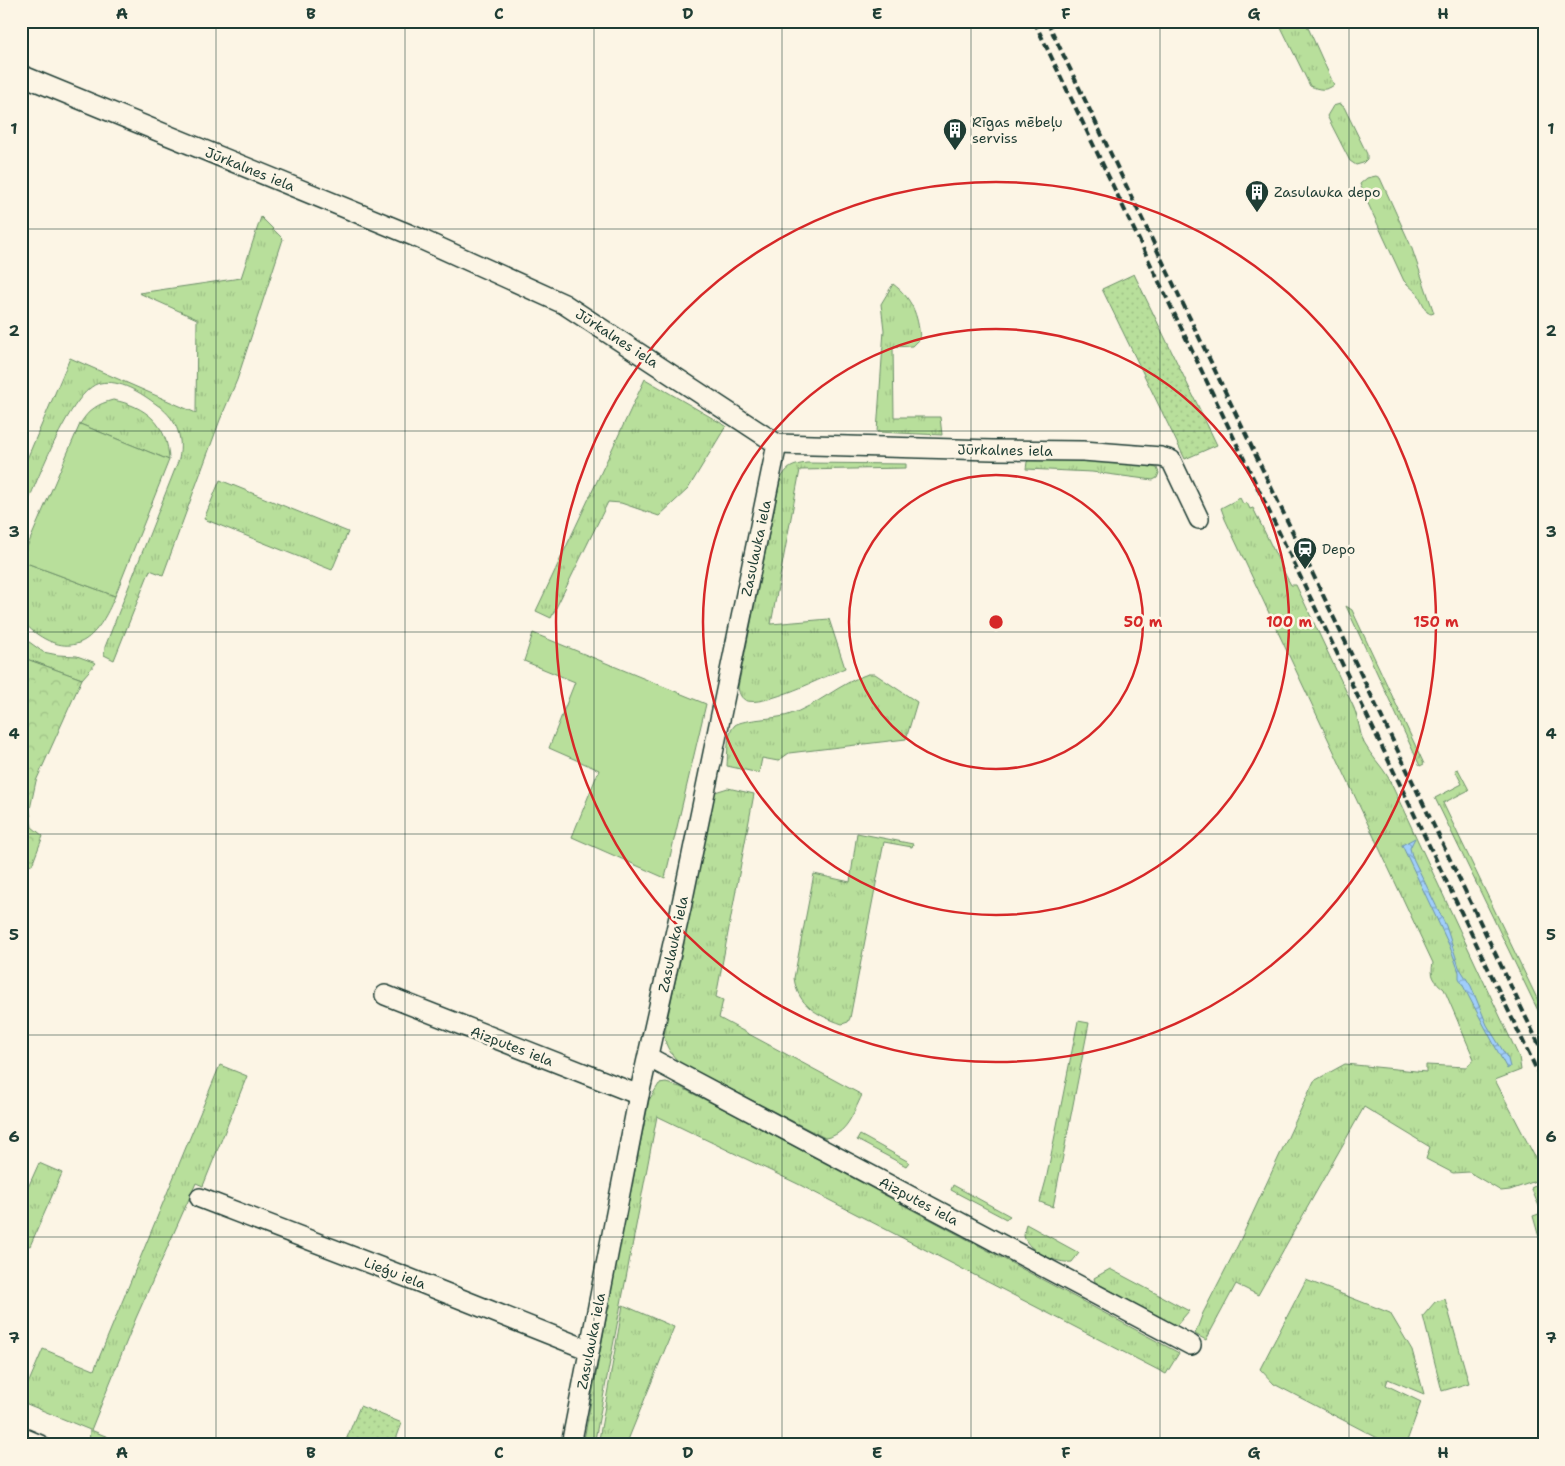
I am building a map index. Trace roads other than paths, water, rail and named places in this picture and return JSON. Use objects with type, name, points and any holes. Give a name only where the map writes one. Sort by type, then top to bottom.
[{"type":"street","name":"Jūrkalnes iela","points":[[21,74],[416,237],[564,304],[777,444],[1083,451],[1161,458],[1171,460],[1199,519]]},
{"type":"street","name":"Zasulauka iela","points":[[571,1445],[639,1095],[689,870],[777,444]]},
{"type":"street","name":"Aizputes iela","points":[[385,994],[639,1095]]},
{"type":"street","name":"Aizputes iela","points":[[648,1057],[1191,1345]]},
{"type":"street","name":"Lieģu iela","points":[[200,1198],[589,1350]]},
{"type":"street","points":[[21,1437],[40,1445]]},
{"type":"water","points":[[1415,838],[1410,848],[1412,856],[1446,926],[1459,967],[1471,986],[1487,1025],[1508,1059],[1510,1067],[1507,1069],[1459,978],[1459,972],[1450,947],[1402,845]]},
{"type":"railway","points":[[1034,21],[1544,1085]]},
{"type":"railway","points":[[1047,21],[1544,1055]]},
{"type":"place","name":"Rīgas mēbeļu serviss","points":[[955,151]]},
{"type":"place","name":"Zasulauka depo","points":[[1257,213]]},
{"type":"place","name":"Depo","points":[[1305,570]]}]
